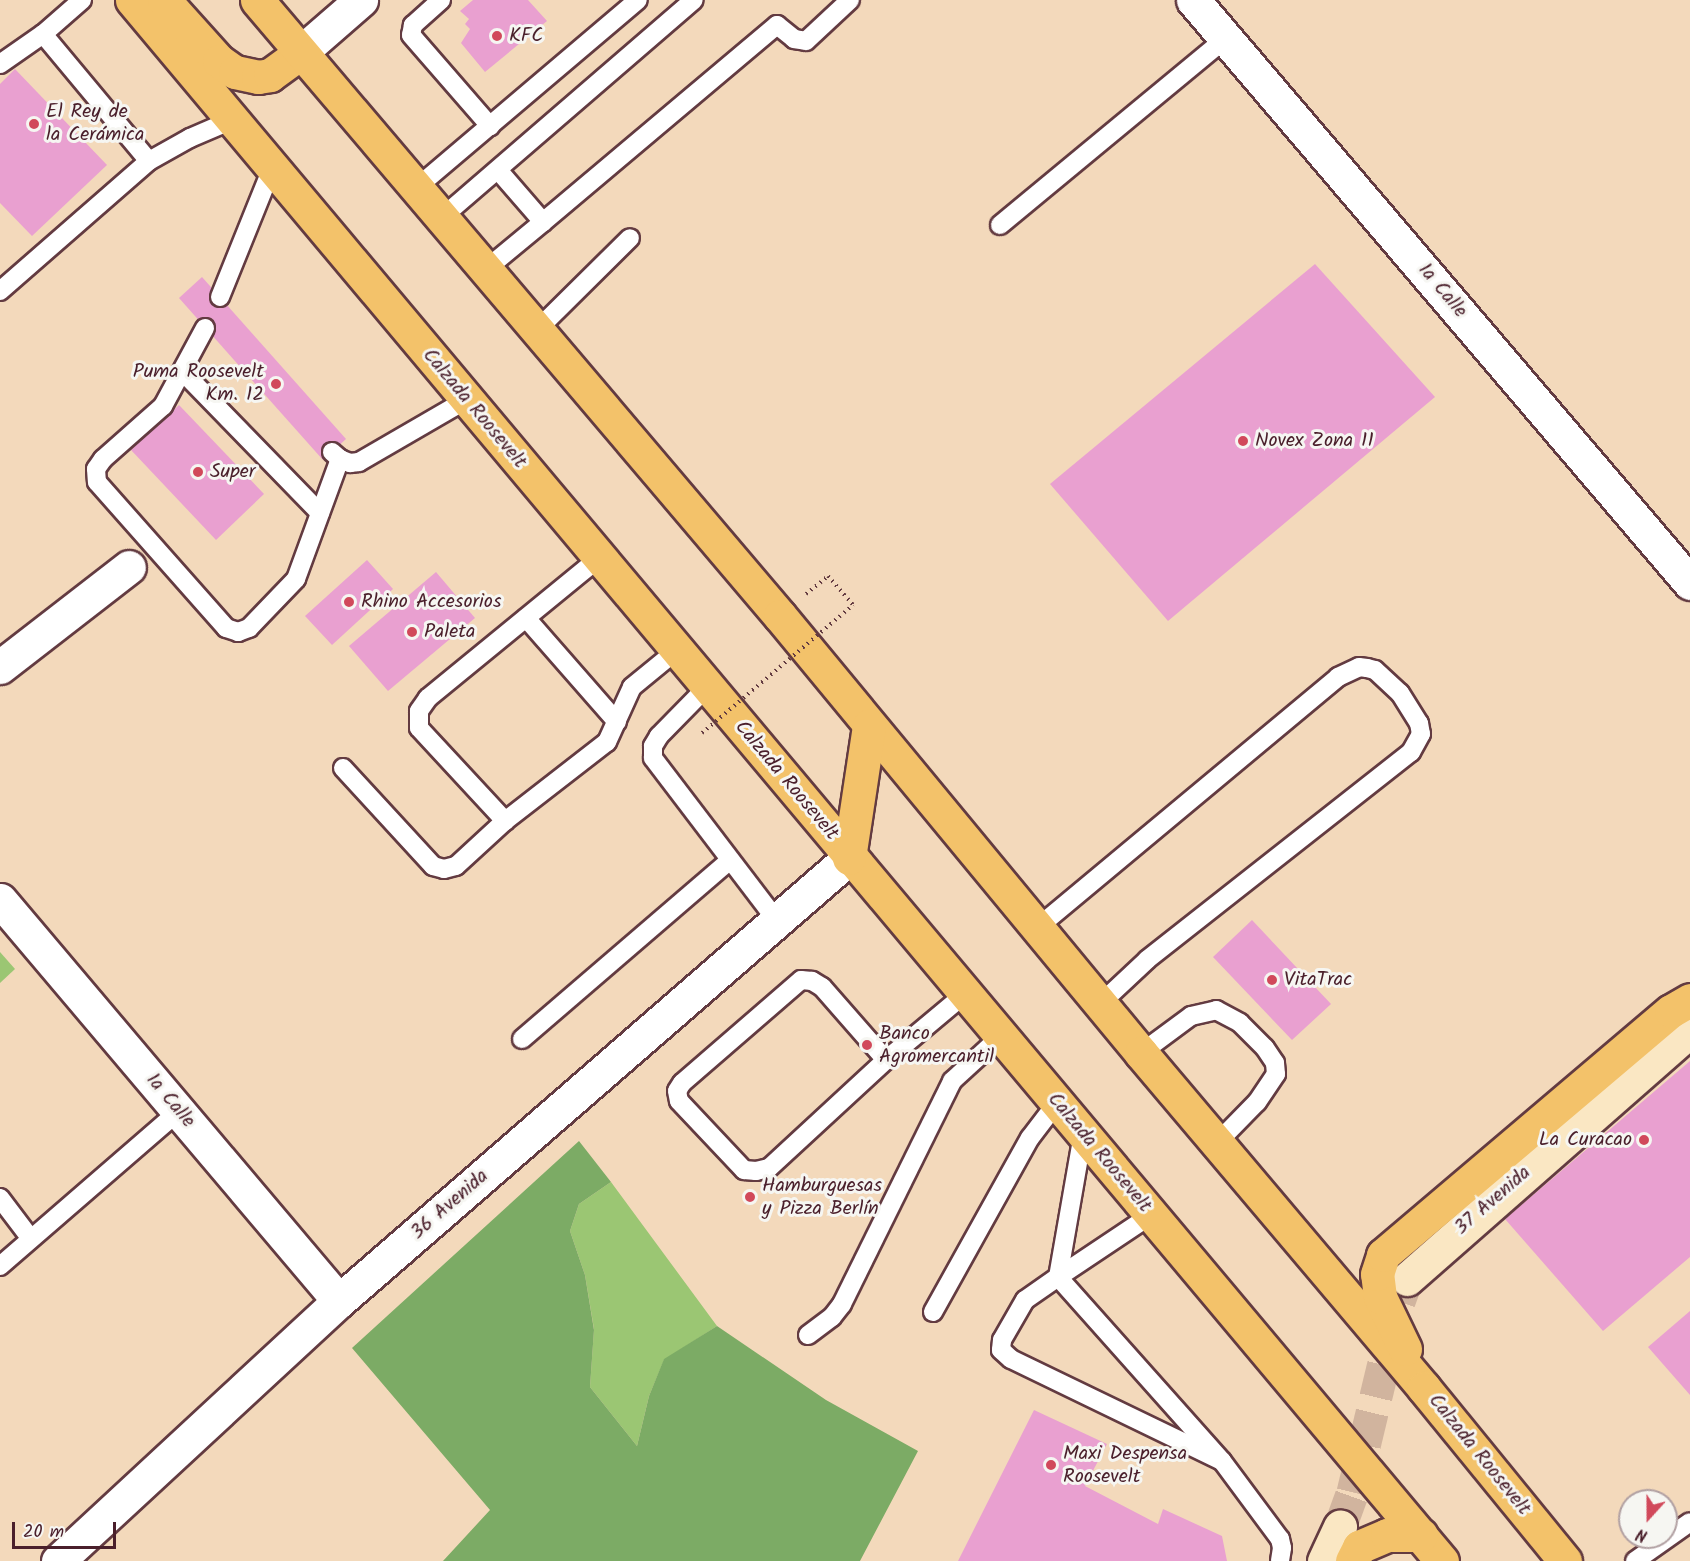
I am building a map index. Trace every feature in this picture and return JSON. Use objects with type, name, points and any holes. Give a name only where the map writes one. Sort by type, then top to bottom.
[{"type":"highway","name":"Calzada Roosevelt","points":[[132,0],[849,858],[1442,1561]]},
{"type":"highway","points":[[164,0],[219,61],[235,72],[258,77],[270,75],[300,53]]},
{"type":"highway","name":"Calzada Roosevelt","points":[[257,0],[869,725],[1216,1143],[1424,1388],[1565,1561]]},
{"type":"highway","points":[[849,858],[869,725]]},
{"type":"highway","points":[[1424,1388],[1380,1297],[1377,1274],[1383,1255],[1671,1011],[1690,1000]]},
{"type":"highway","points":[[1352,1561],[1359,1547],[1387,1535],[1421,1535]]},
{"type":"street","points":[[300,53],[361,0]]},
{"type":"street","name":"1a Calle","points":[[1193,0],[1690,583]]},
{"type":"street","points":[[0,666],[129,567]]},
{"type":"street","name":"36 Avenida","points":[[58,1561],[339,1301],[849,858]]},
{"type":"street","name":"1a Calle","points":[[0,900],[339,1301]]},
{"type":"street","name":"37 Avenida","points":[[1407,1279],[1690,1030]]},
{"type":"street","points":[[1324,1561],[1340,1527]]},
{"type":"lane","points":[[0,64],[43,34],[82,0]]},
{"type":"lane","points":[[441,0],[413,25],[411,35],[490,126]]},
{"type":"lane","points":[[415,189],[638,0]]},
{"type":"lane","points":[[440,219],[694,0]]},
{"type":"lane","points":[[485,270],[777,25],[794,39],[806,41],[850,0]]},
{"type":"lane","points":[[43,34],[149,161]]},
{"type":"lane","points":[[1000,225],[1226,38]]},
{"type":"lane","points":[[0,291],[149,161],[190,138],[232,120]]},
{"type":"lane","points":[[220,297],[272,168]]},
{"type":"lane","points":[[498,170],[543,222]]},
{"type":"lane","points":[[536,331],[630,238]]},
{"type":"lane","points":[[205,328],[163,406],[103,459],[96,469],[97,482],[226,627],[238,632],[249,628],[296,579],[320,513],[336,455],[350,463],[359,462],[466,400]]},
{"type":"lane","points":[[182,371],[320,513]]},
{"type":"lane","points":[[505,821],[419,728],[417,718],[419,711],[429,698],[598,558]]},
{"type":"lane","points":[[526,618],[616,722]]},
{"type":"lane","points":[[343,768],[433,866],[444,869],[456,866],[505,821],[607,742],[632,687],[676,651]]},
{"type":"lane","points":[[1037,928],[1338,677],[1359,667],[1375,670],[1400,693],[1419,723],[1420,734],[1411,752],[1147,960],[1100,1004]]},
{"type":"lane","points":[[707,687],[659,736],[652,746],[653,758],[777,921]]},
{"type":"lane","points":[[522,1039],[730,860]]},
{"type":"lane","points":[[886,1060],[822,987],[813,981],[801,980],[682,1083],[677,1091],[679,1101],[744,1170],[756,1171],[769,1168],[886,1060],[965,994]]},
{"type":"lane","points":[[1141,1053],[1191,1016],[1216,1010],[1240,1023],[1265,1048],[1275,1063],[1276,1074],[1257,1102],[1216,1143]]},
{"type":"lane","points":[[808,1335],[832,1317],[842,1304],[952,1081],[1000,1037]]},
{"type":"lane","points":[[933,1312],[1030,1138],[1056,1104]]},
{"type":"lane","points":[[0,1266],[179,1111]]},
{"type":"lane","points":[[1058,1278],[1083,1134]]},
{"type":"lane","points":[[0,1198],[31,1239]]},
{"type":"lane","points":[[1151,1215],[1025,1300],[1002,1340],[1000,1350],[1011,1359],[1222,1461]]},
{"type":"lane","points":[[1058,1278],[1222,1461],[1280,1539],[1281,1561]]},
{"type":"lane","points":[[1635,1561],[1690,1522]]},
{"type":"path","points":[[702,733],[853,605],[828,576]]},
{"type":"green space","points":[[0,952],[15,969],[0,983]]},
{"type":"green space","points":[[579,1141],[611,1182],[579,1204],[570,1231],[585,1275],[594,1330],[590,1387],[637,1446],[649,1396],[664,1359],[717,1326],[826,1400],[918,1451],[860,1561],[443,1561],[490,1510],[352,1348]]},
{"type":"green space","points":[[611,1182],[717,1326],[664,1360],[649,1396],[637,1446],[590,1387],[594,1329],[585,1275],[570,1231],[579,1204]]},
{"type":"building","name":"KFC","points":[[473,0],[528,0],[547,21],[485,72],[461,43],[470,29],[465,24],[469,19],[460,11]]},
{"type":"building","name":"El Rey de la Cerámica","points":[[15,69],[107,165],[32,236],[0,203],[0,84]]},
{"type":"building","name":"Novex Zona 11","points":[[1315,264],[1435,397],[1168,621],[1050,484]]},
{"type":"building","name":"Puma Roosevelt Km. 12","points":[[202,277],[346,439],[323,460],[179,298]]},
{"type":"building","name":"Super","points":[[179,405],[264,494],[216,540],[131,450]]},
{"type":"building","name":"Rhino Accesorios","points":[[367,560],[393,589],[332,645],[305,616]]},
{"type":"building","name":"Paleta","points":[[436,572],[475,618],[388,691],[349,646]]},
{"type":"building","name":"VitaTrac","points":[[1252,920],[1331,1004],[1292,1040],[1213,957]]},
{"type":"building","name":"La Curacao","points":[[1690,1061],[1690,1257],[1603,1331],[1505,1219]]},
{"type":"building","points":[[1690,1311],[1690,1395],[1648,1347]]},
{"type":"building","name":"Maxi Despensa Roosevelt","points":[[1034,1410],[1107,1444],[1085,1486],[1158,1524],[1163,1509],[1222,1536],[1227,1561],[958,1561]]},
{"type":"tunnel","points":[[1340,1527],[1353,1492],[1399,1301],[1407,1279]]},
{"type":"place","name":"KFC","points":[[497,36]]},
{"type":"place","name":"El Rey de la Cerámica","points":[[34,124]]},
{"type":"place","name":"Puma Roosevelt Km. 12","points":[[276,384]]},
{"type":"place","name":"Novex Zona 11","points":[[1243,441]]},
{"type":"place","name":"Super","points":[[198,472]]},
{"type":"place","name":"Rhino Accesorios","points":[[349,602]]},
{"type":"place","name":"Paleta","points":[[412,632]]},
{"type":"place","name":"VitaTrac","points":[[1272,980]]},
{"type":"place","name":"Banco Agromercantil","points":[[867,1045]]},
{"type":"place","name":"La Curacao","points":[[1644,1140]]},
{"type":"place","name":"Hamburguesas y Pizza Berlín","points":[[750,1197]]},
{"type":"place","name":"Maxi Despensa Roosevelt","points":[[1051,1465]]}]
